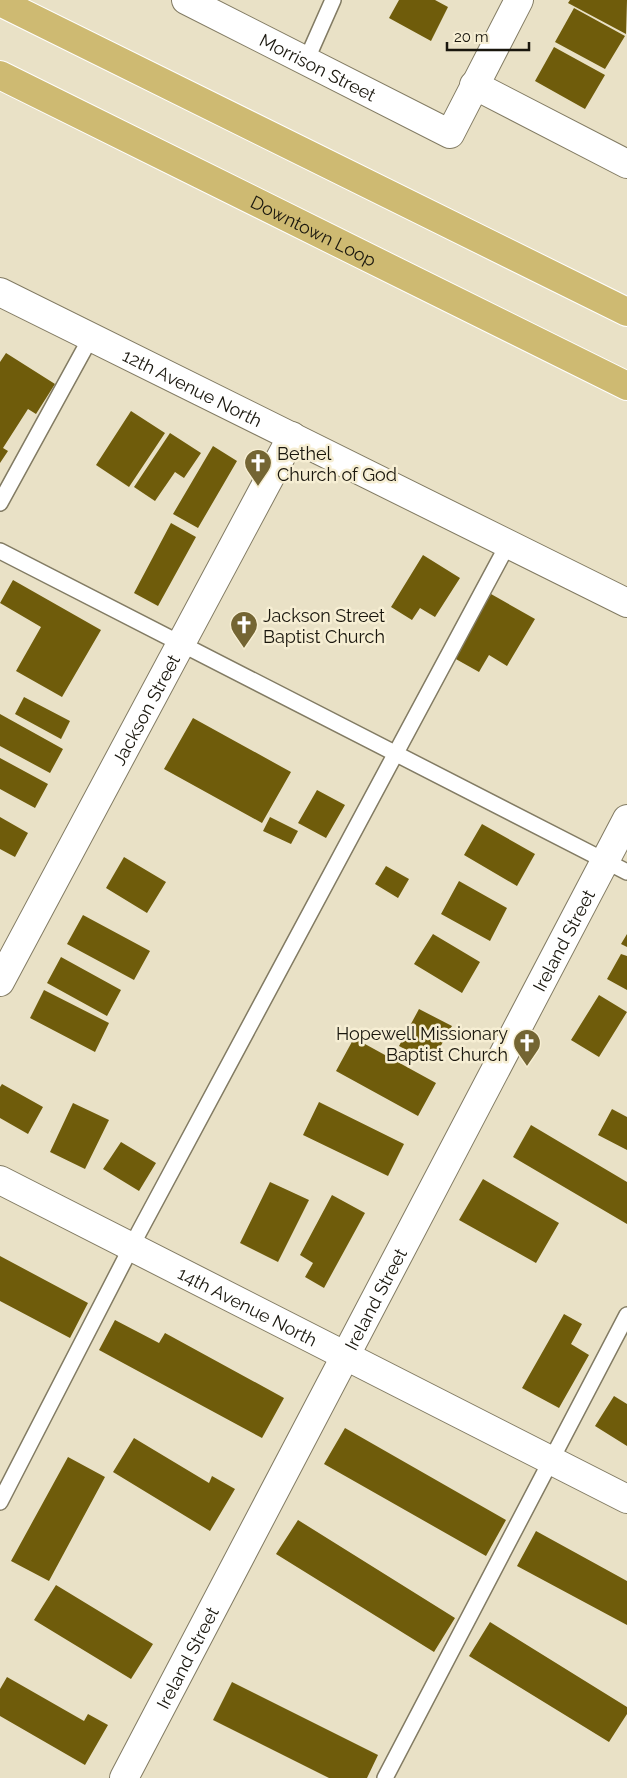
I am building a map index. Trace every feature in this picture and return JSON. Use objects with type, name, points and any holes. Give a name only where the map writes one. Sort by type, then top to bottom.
[{"type":"highway","points":[[0,2],[627,312]]},
{"type":"highway","name":"Downtown Loop","points":[[0,75],[627,386]]},
{"type":"street","name":"Morrison Street","points":[[186,0],[450,134],[474,85]]},
{"type":"street","points":[[519,0],[474,85],[627,164]]},
{"type":"street","name":"12th Avenue North","points":[[0,292],[627,603]]},
{"type":"street","name":"Jackson Street","points":[[0,982],[292,436]]},
{"type":"street","name":"Ireland Street","points":[[124,1778],[345,1356],[616,866],[627,819]]},
{"type":"street","name":"14th Avenue North","points":[[0,1180],[627,1499]]},
{"type":"lane","points":[[306,61],[333,0]]},
{"type":"lane","points":[[0,503],[91,337]]},
{"type":"lane","points":[[0,1502],[131,1247],[508,544]]},
{"type":"lane","points":[[0,552],[616,866]]},
{"type":"lane","points":[[385,1778],[627,1315]]},
{"type":"building","points":[[399,0],[435,0],[448,7],[431,41],[389,18]]},
{"type":"building","points":[[570,0],[627,0],[626,34],[568,3]]},
{"type":"building","points":[[574,8],[625,36],[605,69],[555,42]]},
{"type":"building","points":[[554,47],[605,75],[585,109],[535,81]]},
{"type":"building","points":[[6,353],[55,384],[36,414],[28,409],[3,448],[8,451],[0,463],[0,362]]},
{"type":"building","points":[[131,411],[165,433],[129,487],[96,465]]},
{"type":"building","points":[[170,433],[201,453],[184,478],[175,472],[155,501],[134,487]]},
{"type":"building","points":[[213,446],[237,461],[198,528],[173,514]]},
{"type":"building","points":[[171,523],[196,537],[158,606],[134,593]]},
{"type":"building","points":[[423,555],[460,578],[435,617],[420,608],[412,620],[391,607]]},
{"type":"building","points":[[13,580],[101,630],[62,697],[16,671],[41,627],[0,603]]},
{"type":"building","points":[[491,594],[535,619],[507,666],[489,655],[479,672],[454,658]]},
{"type":"building","points":[[24,697],[70,721],[61,739],[15,714]]},
{"type":"building","points":[[0,714],[63,749],[50,773],[0,746]]},
{"type":"building","points":[[193,718],[291,772],[262,823],[164,769]]},
{"type":"building","points":[[0,758],[48,784],[35,808],[0,789]]},
{"type":"building","points":[[317,790],[345,805],[326,838],[298,823]]},
{"type":"building","points":[[0,817],[28,833],[15,857],[0,849]]},
{"type":"building","points":[[270,817],[298,831],[291,844],[263,831]]},
{"type":"building","points":[[482,824],[535,854],[517,886],[464,855]]},
{"type":"building","points":[[124,857],[166,882],[147,913],[106,888]]},
{"type":"building","points":[[386,866],[409,879],[398,898],[375,884]]},
{"type":"building","points":[[459,881],[507,908],[490,941],[441,914]]},
{"type":"building","points":[[83,915],[150,951],[134,980],[67,944]]},
{"type":"building","points":[[433,934],[480,962],[462,993],[414,964]]},
{"type":"building","points":[[627,934],[627,947],[621,944]]},
{"type":"building","points":[[621,954],[627,956],[627,990],[607,979]]},
{"type":"building","points":[[61,957],[121,990],[107,1016],[47,983]]},
{"type":"building","points":[[44,990],[109,1023],[95,1052],[30,1018]]},
{"type":"building","points":[[599,995],[627,1012],[599,1057],[571,1040]]},
{"type":"building","points":[[419,1009],[452,1026],[431,1063],[399,1046]]},
{"type":"building","points":[[354,1038],[436,1083],[418,1116],[336,1071]]},
{"type":"building","points":[[2,1084],[43,1107],[28,1134],[0,1118],[0,1087]]},
{"type":"building","points":[[319,1102],[404,1144],[388,1176],[303,1135]]},
{"type":"building","points":[[73,1103],[109,1120],[85,1169],[50,1152]]},
{"type":"building","points":[[612,1109],[627,1117],[627,1150],[598,1135]]},
{"type":"building","points":[[531,1125],[627,1182],[627,1224],[513,1157]]},
{"type":"building","points":[[121,1142],[156,1163],[139,1191],[103,1169]]},
{"type":"building","points":[[483,1179],[559,1223],[536,1263],[459,1220]]},
{"type":"building","points":[[270,1182],[309,1200],[278,1262],[240,1243]]},
{"type":"building","points":[[332,1195],[365,1213],[324,1288],[305,1277],[313,1263],[300,1255]]},
{"type":"building","points":[[0,1256],[88,1303],[70,1338],[0,1301]]},
{"type":"building","points":[[564,1314],[582,1324],[571,1344],[589,1355],[559,1408],[522,1388]]},
{"type":"building","points":[[115,1320],[159,1343],[165,1333],[284,1398],[262,1438],[99,1350]]},
{"type":"building","points":[[614,1396],[627,1404],[627,1446],[595,1426]]},
{"type":"building","points":[[345,1428],[506,1520],[486,1556],[324,1464]]},
{"type":"building","points":[[134,1438],[209,1483],[212,1476],[235,1489],[210,1531],[113,1472]]},
{"type":"building","points":[[68,1457],[105,1477],[49,1581],[11,1561]]},
{"type":"building","points":[[298,1520],[455,1618],[434,1652],[276,1554]]},
{"type":"building","points":[[536,1531],[627,1581],[627,1625],[517,1566]]},
{"type":"building","points":[[56,1585],[153,1644],[131,1679],[34,1620]]},
{"type":"building","points":[[490,1622],[627,1707],[627,1714],[609,1742],[469,1656]]},
{"type":"building","points":[[7,1677],[84,1721],[88,1714],[108,1725],[85,1765],[0,1716],[0,1689]]},
{"type":"building","points":[[232,1682],[378,1755],[367,1778],[329,1778],[213,1720]]},
{"type":"place","name":"Bethel Church of God","points":[[258,487]]},
{"type":"place","name":"Jackson Street Baptist Church","points":[[244,649]]},
{"type":"place","name":"Hopewell Missionary Baptist Church","points":[[527,1067]]}]
